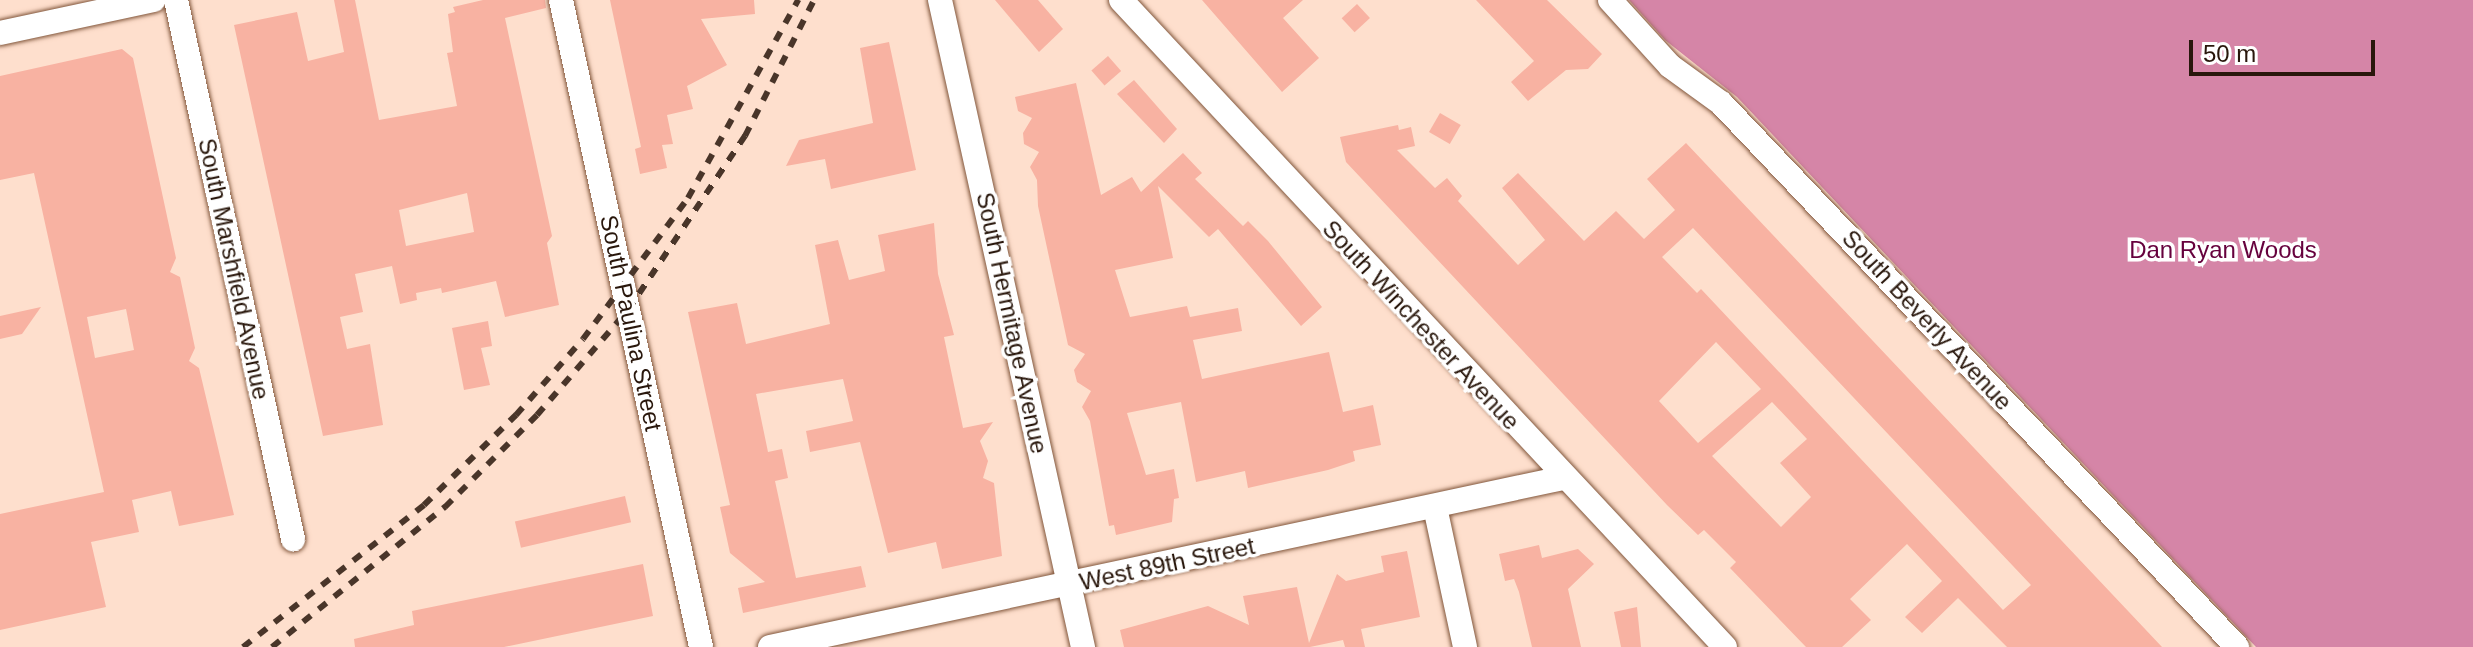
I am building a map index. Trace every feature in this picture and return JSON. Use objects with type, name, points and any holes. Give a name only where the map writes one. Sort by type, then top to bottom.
[{"type":"street","points":[[0,33],[154,0]]},
{"type":"street","name":"South Marshfield Avenue","points":[[176,0],[293,539]]},
{"type":"street","name":"South Paulina Street","points":[[561,0],[701,647]]},
{"type":"street","name":"South Hermitage Avenue","points":[[940,0],[1083,647]]},
{"type":"street","name":"South Winchester Avenue","points":[[1121,0],[1563,478],[1725,647]]},
{"type":"street","name":"South Beverly Avenue","points":[[1610,0],[1670,66],[1721,103],[2237,647]]},
{"type":"street","name":"West 89th Street","points":[[770,647],[1563,478]]},
{"type":"street","points":[[1435,507],[1465,647]]},
{"type":"green space","name":"Dan Ryan Woods","points":[[1629,0],[2473,0],[2473,647],[2256,647],[1737,97],[1665,40]]},
{"type":"building","points":[[334,0],[355,0],[379,120],[457,106],[447,53],[453,52],[448,14],[455,12],[453,7],[483,0],[545,0],[546,8],[505,18],[552,236],[547,243],[559,305],[505,317],[496,281],[442,293],[441,288],[416,293],[417,300],[400,304],[392,266],[355,274],[363,312],[340,317],[347,349],[370,344],[383,425],[323,436],[234,25],[297,12],[308,61],[344,52]],"holes":[[[467,193],[474,232],[406,246],[399,210]]]},
{"type":"building","points":[[610,0],[754,0],[755,14],[701,19],[727,65],[687,86],[693,109],[667,115],[673,144],[662,145],[667,168],[640,174],[635,149],[641,147]]},
{"type":"building","points":[[995,0],[1038,0],[1063,29],[1039,52]]},
{"type":"building","points":[[1202,0],[1303,0],[1283,18],[1319,58],[1282,92]]},
{"type":"building","points":[[1476,0],[1547,0],[1602,54],[1588,69],[1566,70],[1528,101],[1511,82],[1534,61]]},
{"type":"building","points":[[1357,4],[1370,18],[1355,32],[1342,18]]},
{"type":"building","points":[[889,42],[916,170],[831,189],[825,159],[786,166],[799,140],[873,123],[860,48]]},
{"type":"building","points":[[122,49],[133,58],[176,258],[170,272],[180,277],[195,348],[189,361],[199,368],[234,515],[179,526],[171,491],[132,500],[139,532],[91,542],[106,607],[0,630],[0,514],[104,492],[34,173],[0,180],[0,76]],"holes":[[[126,309],[134,350],[95,358],[87,317]]]},
{"type":"building","points":[[1108,56],[1121,71],[1105,86],[1091,70]]},
{"type":"building","points":[[1134,80],[1177,129],[1164,143],[1117,94]]},
{"type":"building","points":[[1076,83],[1101,195],[1132,177],[1141,192],[1183,153],[1202,173],[1195,179],[1243,226],[1248,221],[1268,241],[1322,307],[1301,326],[1218,229],[1209,237],[1158,186],[1173,258],[1115,270],[1130,317],[1187,306],[1190,317],[1238,308],[1242,331],[1193,340],[1202,379],[1329,352],[1343,412],[1373,405],[1381,445],[1353,451],[1355,461],[1328,470],[1248,488],[1245,471],[1196,482],[1181,402],[1127,413],[1146,475],[1174,469],[1179,498],[1174,499],[1172,522],[1116,535],[1114,525],[1109,526],[1090,421],[1082,407],[1091,391],[1077,382],[1074,370],[1085,354],[1068,345],[1038,206],[1037,180],[1030,167],[1039,152],[1024,144],[1023,133],[1032,118],[1018,111],[1015,97]]},
{"type":"building","points":[[1440,113],[1461,125],[1450,144],[1429,132]]},
{"type":"building","points":[[1398,125],[1399,130],[1411,127],[1415,146],[1397,150],[1435,188],[1447,178],[1462,196],[1458,201],[1518,265],[1545,240],[1502,188],[1518,173],[1584,241],[1616,211],[1644,239],[1675,210],[1647,179],[1686,143],[2162,647],[2007,647],[1958,598],[1922,633],[1905,617],[1942,581],[1907,544],[1850,599],[1871,620],[1842,647],[1806,647],[1730,568],[1736,562],[1704,530],[1698,535],[1667,505],[1346,162],[1340,137]],"holes":[[[1693,228],[2031,585],[2003,610],[1701,289],[1697,293],[1662,257]],[[1716,342],[1761,389],[1698,443],[1659,401]],[[1772,402],[1807,439],[1780,463],[1811,497],[1781,527],[1712,456]]]},
{"type":"building","points":[[934,223],[938,274],[954,335],[944,337],[963,428],[993,422],[980,441],[988,461],[983,478],[994,483],[1002,556],[942,569],[936,542],[888,553],[860,442],[810,452],[806,431],[853,421],[843,379],[756,394],[768,452],[782,449],[788,478],[775,481],[796,578],[861,566],[866,587],[743,613],[738,588],[765,582],[730,553],[720,507],[730,505],[688,312],[737,303],[746,344],[830,324],[815,245],[838,240],[849,280],[885,271],[878,235]]},
{"type":"building","points":[[41,307],[22,334],[0,339],[0,316]]},
{"type":"building","points":[[488,321],[492,346],[481,348],[490,385],[464,390],[452,328]]},
{"type":"building","points":[[625,496],[631,522],[521,548],[515,521]]},
{"type":"building","points":[[1539,545],[1542,558],[1578,549],[1594,564],[1568,589],[1581,647],[1532,647],[1519,592],[1514,579],[1505,581],[1499,554]]},
{"type":"building","points":[[1407,551],[1420,617],[1361,629],[1365,647],[1345,647],[1343,640],[1310,647],[1124,647],[1120,630],[1208,606],[1249,625],[1243,596],[1297,587],[1309,643],[1337,574],[1346,581],[1384,572],[1381,556]]},
{"type":"building","points":[[643,564],[653,616],[504,647],[355,647],[354,639],[414,625],[412,611]]},
{"type":"building","points":[[1637,607],[1641,647],[1621,647],[1614,612]]},
{"type":"railway","points":[[243,647],[424,505],[516,415],[583,339],[688,198],[798,0]]},
{"type":"railway","points":[[272,647],[445,507],[537,415],[628,310],[745,136],[814,0]]}]
